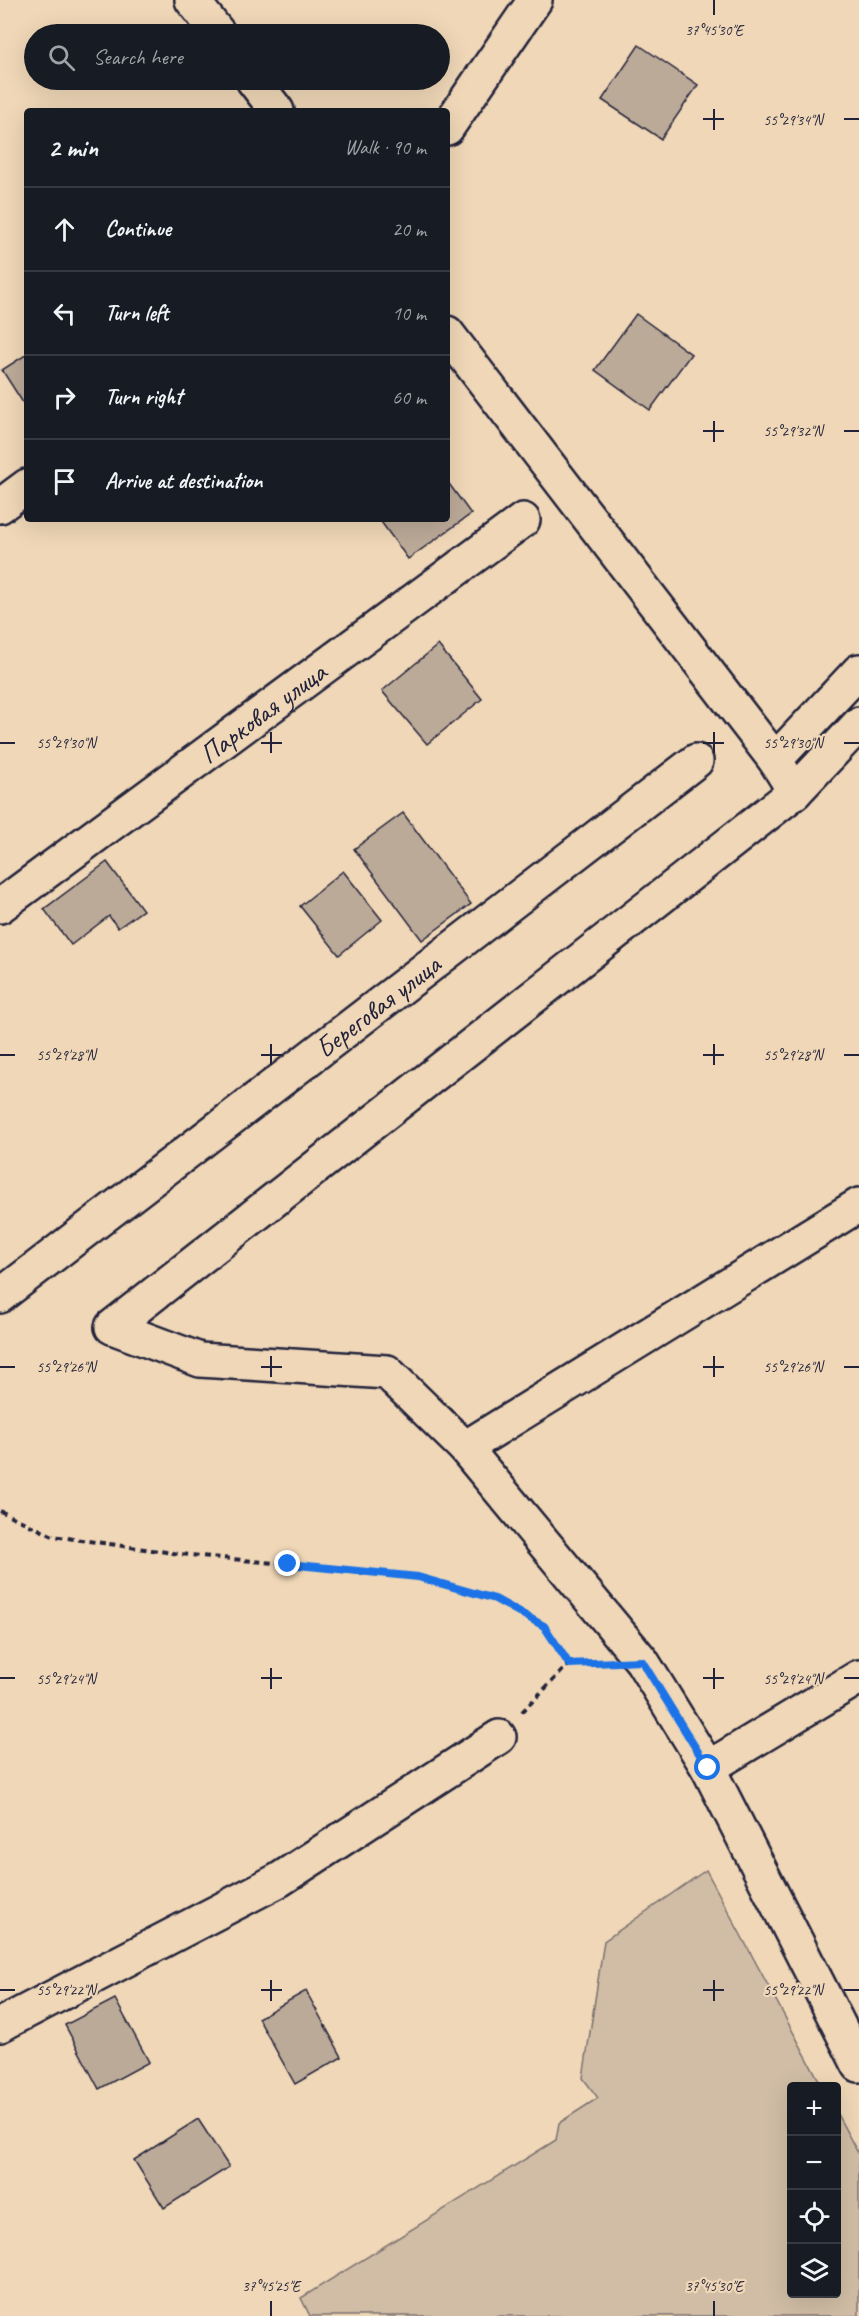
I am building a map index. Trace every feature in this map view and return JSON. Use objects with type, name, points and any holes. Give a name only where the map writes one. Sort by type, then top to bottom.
[{"type":"street","points":[[192,0],[211,24]]},
{"type":"street","points":[[450,124],[535,0]]},
{"type":"street","points":[[261,90],[275,108]]},
{"type":"street","points":[[450,337],[775,760],[795,792]]},
{"type":"street","points":[[0,506],[24,488]]},
{"type":"street","name":"Парковая улица","points":[[0,906],[523,520]]},
{"type":"street","points":[[775,760],[859,671]]},
{"type":"street","points":[[859,724],[795,792],[112,1327],[200,1360],[387,1372],[465,1448],[642,1661],[708,1768],[859,2066]]},
{"type":"street","name":"Береговая улица","points":[[0,1296],[696,761]]},
{"type":"street","points":[[465,1448],[859,1205]]},
{"type":"street","points":[[708,1768],[859,1677]]},
{"type":"street","points":[[0,2025],[279,1880],[499,1737]]},
{"type":"path","points":[[0,1511],[53,1536],[180,1554],[418,1577],[495,1599],[544,1626],[569,1664]]},
{"type":"path","points":[[499,1737],[569,1664],[642,1661]]},
{"type":"shaded area","points":[[706,1870],[820,2082],[787,2082],[787,2298],[841,2298],[841,2121],[859,2155],[859,2316],[310,2316],[301,2298],[556,2140],[559,2123],[598,2098],[583,2078],[604,1941]]},
{"type":"building","points":[[639,45],[698,85],[661,139],[602,100]]},
{"type":"building","points":[[636,314],[691,354],[650,410],[595,370]]},
{"type":"building","points":[[24,356],[24,404],[2,370]]},
{"type":"building","points":[[450,485],[471,514],[408,559],[381,522],[450,522]]},
{"type":"building","points":[[438,645],[482,699],[427,744],[382,691]]},
{"type":"building","points":[[403,813],[471,904],[422,940],[354,849]]},
{"type":"building","points":[[107,862],[143,910],[118,928],[109,916],[71,945],[44,909]]},
{"type":"building","points":[[343,871],[382,920],[339,955],[300,906]]},
{"type":"building","points":[[306,1991],[342,2057],[295,2084],[258,2018]]},
{"type":"building","points":[[115,1999],[149,2062],[99,2089],[65,2025]]},
{"type":"building","points":[[198,2119],[229,2167],[164,2208],[134,2160]]},
{"type":"route","points":[[288,1564],[418,1577],[495,1599],[544,1626],[569,1664],[642,1661],[708,1768]]}]
